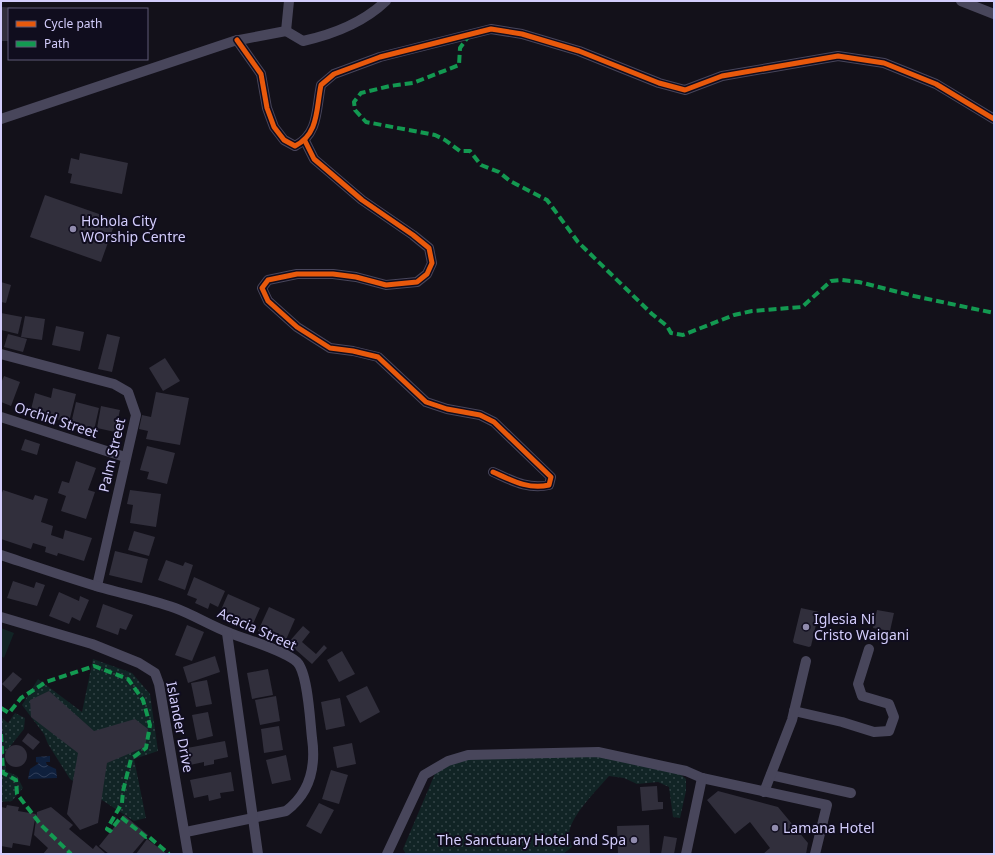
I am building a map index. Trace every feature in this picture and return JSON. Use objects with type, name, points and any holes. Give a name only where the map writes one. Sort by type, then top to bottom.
[{"type":"street","points":[[286,31],[289,1]]},
{"type":"street","points":[[1,119],[237,40],[286,31],[303,41],[325,36],[357,23],[386,1]]},
{"type":"street","points":[[961,1],[994,14]]},
{"type":"street","points":[[237,40],[260,74],[267,108],[278,131],[284,140],[295,146],[305,141],[313,131],[321,85],[334,74],[380,57],[491,29],[522,34],[579,51],[659,83],[685,90],[722,76],[838,56],[884,63],[936,84],[994,119]]},
{"type":"street","points":[[305,141],[314,159],[362,200],[413,235],[429,248],[432,262],[427,274],[417,282],[386,285],[356,277],[333,274],[296,274],[268,280],[262,288],[268,301],[297,327],[330,348],[353,351],[378,357],[426,402],[447,409],[480,415],[494,422],[551,477],[549,484],[537,488],[520,484],[492,472]]},
{"type":"street","name":"Palm Street","points":[[1,354],[114,384],[128,392],[136,416],[125,457],[97,586]]},
{"type":"street","name":"Orchid Street","points":[[1,417],[125,457]]},
{"type":"street","name":"Acacia Street","points":[[1,555],[97,586],[176,608],[227,632],[284,654],[297,662],[302,670],[307,690],[314,756],[310,779],[300,797],[286,811],[186,832]]},
{"type":"street","name":"Islander Drive","points":[[1,617],[92,644],[140,663],[155,673],[159,684],[186,832],[188,854]]},
{"type":"street","points":[[227,632],[258,854]]},
{"type":"street","points":[[794,711],[842,722],[874,732],[889,731],[894,717],[889,704],[862,696],[858,684],[869,649]]},
{"type":"street","points":[[764,792],[794,711],[806,661]]},
{"type":"street","points":[[387,854],[424,775],[448,761],[468,755],[598,752],[686,771],[702,778],[827,805],[815,854]]},
{"type":"street","points":[[771,775],[851,793]]},
{"type":"street","points":[[686,854],[702,778]]},
{"type":"green space","points":[[1,628],[14,633],[4,658],[1,656]]},
{"type":"green space","points":[[93,659],[132,673],[150,694],[158,751],[134,759],[146,818],[134,821],[70,779],[48,744],[44,734],[22,705],[38,679],[82,712]]},
{"type":"green space","points":[[15,713],[25,718],[24,729],[4,754],[6,771],[17,776],[23,788],[12,801],[1,802],[1,717],[8,723]]},
{"type":"green space","points":[[599,754],[678,772],[686,779],[686,791],[680,818],[673,817],[669,787],[658,782],[637,784],[624,778],[609,776],[585,804],[574,820],[570,828],[569,835],[572,847],[563,854],[406,854],[403,849],[437,769],[466,757]]},
{"type":"water","points":[[50,756],[50,762],[46,762],[47,765],[56,769],[57,778],[28,779],[30,769],[39,763],[36,762],[36,757]]},
{"type":"building","points":[[1,7],[22,8],[8,8],[8,41],[1,41]]},
{"type":"building","points":[[80,153],[128,163],[122,194],[70,183],[72,174],[68,173],[71,158],[79,160]]},
{"type":"building","name":"Hohola City WOrship Centre","points":[[45,195],[116,220],[101,262],[30,237]]},
{"type":"building","points":[[1,282],[11,285],[6,303],[1,302]]},
{"type":"building","points":[[1,313],[22,317],[18,334],[1,330]]},
{"type":"building","points":[[25,316],[45,319],[42,340],[21,337]]},
{"type":"building","points":[[56,326],[84,332],[80,351],[52,345]]},
{"type":"building","points":[[8,334],[27,339],[23,352],[4,347]]},
{"type":"building","points":[[107,334],[120,337],[112,372],[98,369]]},
{"type":"building","points":[[165,358],[180,381],[163,391],[149,368]]},
{"type":"building","points":[[4,376],[20,382],[11,406],[1,402],[1,383]]},
{"type":"building","points":[[53,388],[76,394],[69,422],[46,417],[45,422],[29,418],[35,393],[51,398]]},
{"type":"building","points":[[156,392],[189,398],[180,445],[146,439],[148,431],[139,429],[142,415],[151,417]]},
{"type":"building","points":[[76,402],[99,408],[93,435],[82,432],[84,427],[71,424]]},
{"type":"building","points":[[101,406],[120,410],[115,432],[97,428]]},
{"type":"building","points":[[25,439],[40,444],[37,455],[21,450]]},
{"type":"building","points":[[147,446],[175,453],[167,484],[147,479],[149,472],[140,470]]},
{"type":"building","points":[[76,461],[96,468],[88,490],[95,492],[86,519],[61,511],[66,496],[58,493],[62,481],[69,483]]},
{"type":"building","points":[[3,490],[33,500],[35,495],[48,499],[41,522],[53,526],[51,535],[63,539],[65,530],[92,538],[84,561],[58,553],[57,556],[45,552],[46,547],[33,543],[31,549],[1,539],[1,495]]},
{"type":"building","points":[[130,490],[161,494],[156,527],[130,523],[133,505],[127,504]]},
{"type":"building","points":[[134,531],[155,537],[149,556],[128,550]]},
{"type":"building","points":[[115,551],[148,559],[142,583],[109,575]]},
{"type":"building","points":[[166,560],[183,566],[185,562],[193,565],[185,590],[158,580]]},
{"type":"building","points":[[194,577],[225,591],[218,607],[210,603],[208,609],[195,603],[197,599],[187,595]]},
{"type":"building","points":[[13,581],[34,588],[36,582],[45,585],[37,606],[7,598]]},
{"type":"building","points":[[59,592],[79,601],[80,596],[89,600],[80,621],[72,617],[69,624],[49,616]]},
{"type":"building","points":[[228,594],[260,608],[253,624],[243,619],[241,624],[230,619],[231,615],[221,610]]},
{"type":"building","points":[[103,604],[133,615],[126,630],[120,628],[118,635],[96,627]]},
{"type":"building","points":[[269,607],[295,619],[285,642],[258,631]]},
{"type":"building","name":"Iglesia Ni Cristo Waigani","points":[[801,608],[819,612],[811,646],[809,647],[794,643],[793,641]]},
{"type":"building","points":[[877,610],[894,613],[890,631],[873,628]]},
{"type":"building","points":[[187,625],[204,632],[192,661],[175,655]]},
{"type":"building","points":[[303,626],[310,632],[302,642],[316,654],[324,645],[327,648],[312,664],[288,643]]},
{"type":"building","points":[[342,651],[355,674],[339,682],[327,660]]},
{"type":"building","points":[[215,656],[220,672],[188,683],[183,667]]},
{"type":"building","points":[[268,669],[273,695],[252,699],[247,673]]},
{"type":"building","points":[[13,672],[22,679],[11,692],[2,684]]},
{"type":"building","points":[[207,680],[212,704],[196,707],[191,683]]},
{"type":"building","points":[[367,686],[380,712],[360,723],[346,696]]},
{"type":"building","points":[[49,691],[94,731],[135,719],[148,729],[145,747],[107,763],[98,823],[80,830],[67,814],[78,753],[31,717],[30,700]]},
{"type":"building","points":[[276,696],[280,721],[260,725],[255,700]]},
{"type":"building","points":[[340,698],[345,726],[326,730],[321,702]]},
{"type":"building","points":[[208,712],[213,736],[197,740],[192,715]]},
{"type":"building","points":[[279,726],[283,750],[264,753],[261,729]]},
{"type":"building","points":[[28,733],[40,742],[33,750],[22,741]]},
{"type":"building","points":[[225,741],[228,757],[214,760],[214,764],[204,766],[204,762],[190,765],[187,748]]},
{"type":"building","points":[[352,743],[356,764],[337,768],[333,747]]},
{"type":"building","points":[[16,745],[20,746],[26,752],[26,760],[20,766],[16,767],[12,766],[6,760],[5,756],[6,752],[12,746]]},
{"type":"building","points":[[286,755],[291,780],[272,784],[266,760]]},
{"type":"building","points":[[331,770],[348,775],[339,804],[322,799]]},
{"type":"building","points":[[231,772],[234,791],[220,793],[221,798],[209,801],[208,795],[194,798],[190,780]]},
{"type":"building","points":[[657,786],[658,802],[663,802],[663,809],[642,811],[640,787]]},
{"type":"building","name":"Lamana Hotel","points":[[718,791],[778,807],[808,843],[806,854],[763,854],[770,848],[750,822],[735,834],[707,800]]},
{"type":"building","points":[[319,803],[334,810],[321,834],[306,826]]},
{"type":"building","points":[[7,805],[19,807],[18,811],[36,814],[30,846],[13,843],[12,848],[1,846],[1,807],[6,808]]},
{"type":"building","points":[[51,807],[73,825],[69,829],[93,849],[96,845],[106,854],[43,854],[48,848],[34,835],[37,812]]},
{"type":"building","points":[[124,815],[148,835],[132,854],[109,854],[99,846]]},
{"type":"building","name":"The Sanctuary Hotel and Spa","points":[[649,825],[650,854],[618,854],[617,826]]},
{"type":"building","points":[[664,836],[677,838],[674,854],[661,854]]},
{"type":"building","points":[[147,839],[167,854],[136,854]]},
{"type":"marked path","points":[[470,34],[460,48],[459,65],[413,83],[390,86],[361,93],[354,102],[355,110],[366,122],[435,135],[460,151],[470,151],[481,165],[499,172],[510,181],[547,200],[578,242],[652,314],[667,326],[671,333],[683,335],[734,315],[752,311],[802,307],[831,281],[842,280],[859,282],[914,296],[994,313]]},
{"type":"marked path","points":[[1,708],[9,713],[21,698],[46,682],[94,666],[128,679],[143,700],[150,725],[146,748],[131,759],[123,791],[122,803],[107,829],[110,831],[121,817],[146,837],[148,836],[169,854]]},
{"type":"marked path","points":[[1,734],[3,773],[16,780],[17,794],[41,825],[71,854]]},
{"type":"cycle path","points":[[237,40],[261,74],[267,108],[274,127],[284,140],[295,146],[303,141],[312,128],[317,112],[321,85],[334,74],[380,57],[491,29],[522,34],[579,51],[659,83],[685,90],[722,76],[838,56],[884,63],[936,84],[994,119]]},
{"type":"cycle path","points":[[305,141],[314,159],[362,200],[413,235],[429,248],[432,263],[427,274],[417,282],[386,285],[356,277],[333,274],[297,274],[268,280],[262,288],[268,301],[297,327],[330,348],[353,351],[378,357],[426,402],[447,409],[480,415],[494,422],[551,477],[549,485],[534,486],[513,481],[493,472]]},
{"type":"place","name":"Hohola City WOrship Centre","points":[[73,229]]},
{"type":"place","name":"Iglesia Ni Cristo Waigani","points":[[806,627]]},
{"type":"place","name":"Lamana Hotel","points":[[775,828]]},
{"type":"place","name":"The Sanctuary Hotel and Spa","points":[[634,840]]}]
